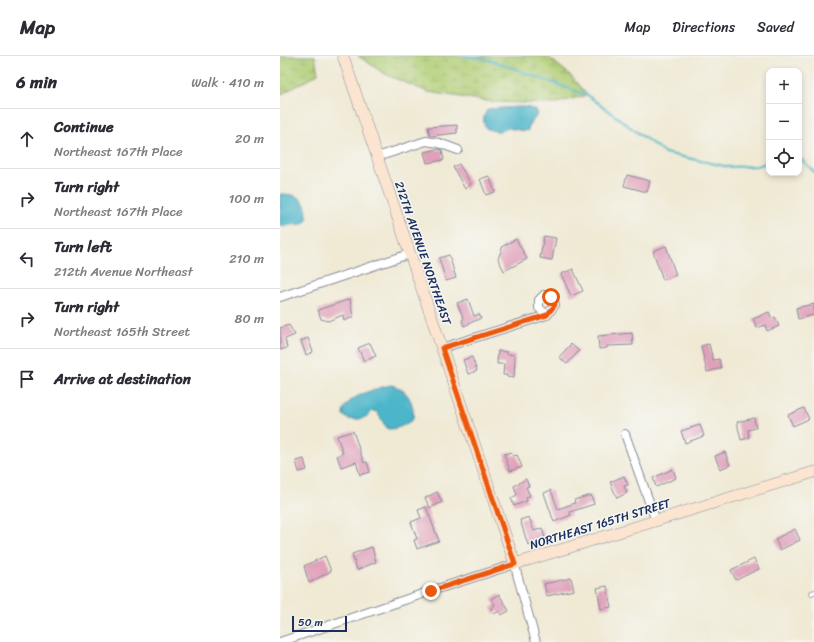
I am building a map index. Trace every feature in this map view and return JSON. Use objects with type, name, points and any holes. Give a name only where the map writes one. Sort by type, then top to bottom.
[{"type":"street","name":"212TH AVENUE NORTHEAST","points":[[342,56],[515,564],[536,642]]},
{"type":"street","points":[[377,157],[426,140],[439,142],[458,150]]},
{"type":"street","points":[[280,297],[409,254]]},
{"type":"street","points":[[442,348],[547,315]]},
{"type":"street","points":[[625,434],[656,521]]},
{"type":"street","name":"NORTHEAST 165TH STREET","points":[[280,642],[294,640],[515,564],[814,472]]},
{"type":"green space","points":[[280,56],[315,56],[318,74],[280,95]]},
{"type":"green space","points":[[358,56],[547,56],[569,74],[587,95],[554,104],[493,102],[428,92],[385,74]]},
{"type":"water","points":[[527,107],[537,111],[538,114],[529,125],[528,130],[525,131],[508,128],[497,131],[486,128],[484,118],[488,109]]},
{"type":"water","points":[[280,194],[292,195],[304,203],[307,213],[307,220],[303,224],[280,226]]},
{"type":"water","points":[[391,385],[401,389],[409,397],[413,407],[413,419],[407,423],[399,427],[388,429],[377,412],[373,411],[368,416],[358,419],[348,419],[343,415],[344,409],[354,398],[377,388]]},
{"type":"building","points":[[457,125],[457,133],[430,136],[428,127]]},
{"type":"building","points":[[439,149],[442,150],[444,160],[427,163],[424,152]]},
{"type":"building","points":[[459,164],[471,184],[465,189],[453,167]]},
{"type":"building","points":[[627,175],[650,181],[647,192],[624,186]]},
{"type":"building","points":[[489,176],[495,192],[486,195],[480,179]]},
{"type":"building","points":[[544,236],[556,238],[552,260],[540,258]]},
{"type":"building","points":[[516,239],[527,259],[504,271],[498,259],[503,246]]},
{"type":"building","points":[[666,246],[676,275],[663,280],[653,251]]},
{"type":"building","points":[[449,255],[456,278],[446,281],[439,258]]},
{"type":"building","points":[[573,269],[583,291],[571,296],[561,274]]},
{"type":"building","points":[[350,299],[353,317],[344,321],[343,315],[328,321],[321,319],[318,310]]},
{"type":"building","points":[[468,299],[474,316],[479,314],[481,318],[464,326],[462,320],[464,319],[457,303]]},
{"type":"building","points":[[814,304],[814,315],[798,319],[796,308]]},
{"type":"building","points":[[769,312],[772,319],[775,317],[779,326],[767,331],[765,325],[757,328],[753,319]]},
{"type":"building","points":[[289,325],[295,335],[285,339],[287,348],[280,350],[280,328]]},
{"type":"building","points":[[632,333],[633,345],[607,346],[607,348],[599,349],[598,336]]},
{"type":"building","points":[[308,338],[313,352],[306,355],[301,341]]},
{"type":"building","points":[[370,343],[376,356],[364,361],[358,348]]},
{"type":"building","points":[[571,344],[579,351],[567,364],[559,357]]},
{"type":"building","points":[[709,344],[713,360],[719,359],[721,368],[707,372],[701,346]]},
{"type":"building","points":[[498,351],[515,355],[514,378],[503,375],[504,364],[497,364]]},
{"type":"building","points":[[472,357],[477,371],[468,374],[463,360]]},
{"type":"building","points":[[804,408],[809,419],[793,426],[788,415]]},
{"type":"building","points":[[754,418],[756,428],[748,430],[749,438],[741,440],[737,422]]},
{"type":"building","points":[[700,425],[704,436],[685,443],[681,431]]},
{"type":"building","points":[[353,431],[364,463],[367,462],[370,472],[360,475],[356,462],[341,467],[337,456],[343,453],[337,436]]},
{"type":"building","points":[[511,452],[513,456],[517,455],[522,467],[510,471],[504,454]]},
{"type":"building","points":[[725,452],[730,465],[720,469],[715,456]]},
{"type":"building","points":[[304,459],[307,470],[299,472],[296,461]]},
{"type":"building","points":[[673,469],[676,478],[656,487],[653,478]]},
{"type":"building","points":[[624,476],[628,485],[624,486],[627,493],[617,498],[610,482]]},
{"type":"building","points":[[526,479],[529,486],[526,487],[530,496],[526,497],[527,501],[514,506],[511,498],[517,495],[514,486]]},
{"type":"building","points":[[551,490],[558,509],[575,503],[574,500],[591,495],[594,504],[570,512],[571,515],[554,522],[544,493]]},
{"type":"building","points":[[437,492],[442,502],[430,508],[425,498]]},
{"type":"building","points":[[426,507],[439,541],[417,549],[414,540],[417,539],[411,522],[421,518],[418,510]]},
{"type":"building","points":[[529,517],[534,531],[542,528],[545,538],[528,545],[520,520]]},
{"type":"building","points":[[795,529],[800,540],[780,550],[775,539]]},
{"type":"building","points":[[372,547],[376,562],[357,570],[352,554]]},
{"type":"building","points":[[325,556],[331,571],[309,583],[304,566]]},
{"type":"building","points":[[754,559],[759,569],[736,580],[731,570]]},
{"type":"building","points":[[571,578],[574,590],[547,596],[544,584]]},
{"type":"building","points":[[607,586],[611,607],[601,609],[597,588]]},
{"type":"building","points":[[499,594],[509,611],[501,615],[499,611],[494,614],[491,608],[495,605],[491,599]]},
{"type":"waterway","points":[[463,56],[487,59],[587,95],[665,153],[729,167],[757,166],[766,163]]},
{"type":"waterway","points":[[802,160],[814,172]]},
{"type":"route","points":[[431,591],[515,564],[442,348],[547,315],[555,305],[551,297]]}]
